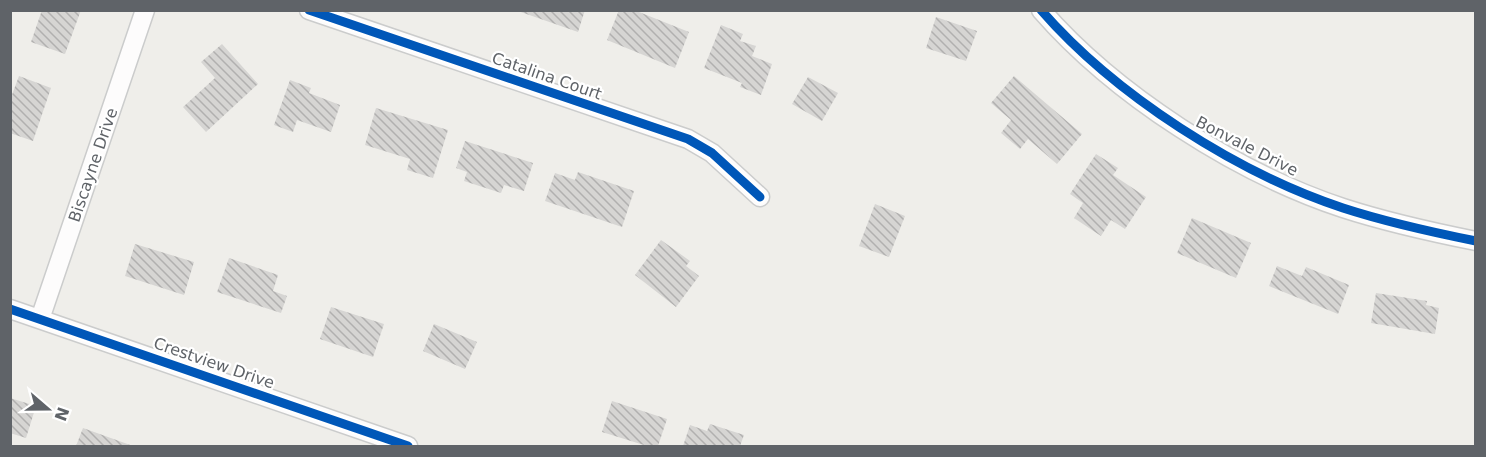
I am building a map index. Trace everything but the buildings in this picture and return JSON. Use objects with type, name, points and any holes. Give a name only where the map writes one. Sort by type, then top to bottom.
[{"type":"street","name":"Biscayne Drive","points":[[40,319],[145,10]]},
{"type":"street","name":"Catalina Court","points":[[309,10],[688,139],[712,153],[760,197]]},
{"type":"street","name":"Bonvale Drive","points":[[1041,10],[1095,63],[1200,141],[1266,176],[1342,208],[1402,225],[1476,241]]},
{"type":"street","name":"Crestview Drive","points":[[10,309],[408,447]]},
{"type":"cycle path","points":[[309,10],[688,139],[712,153],[760,197]]},
{"type":"cycle path","points":[[1041,10],[1104,72],[1180,128],[1220,152],[1303,193],[1343,208],[1476,241]]},
{"type":"cycle path","points":[[10,309],[408,446]]}]
